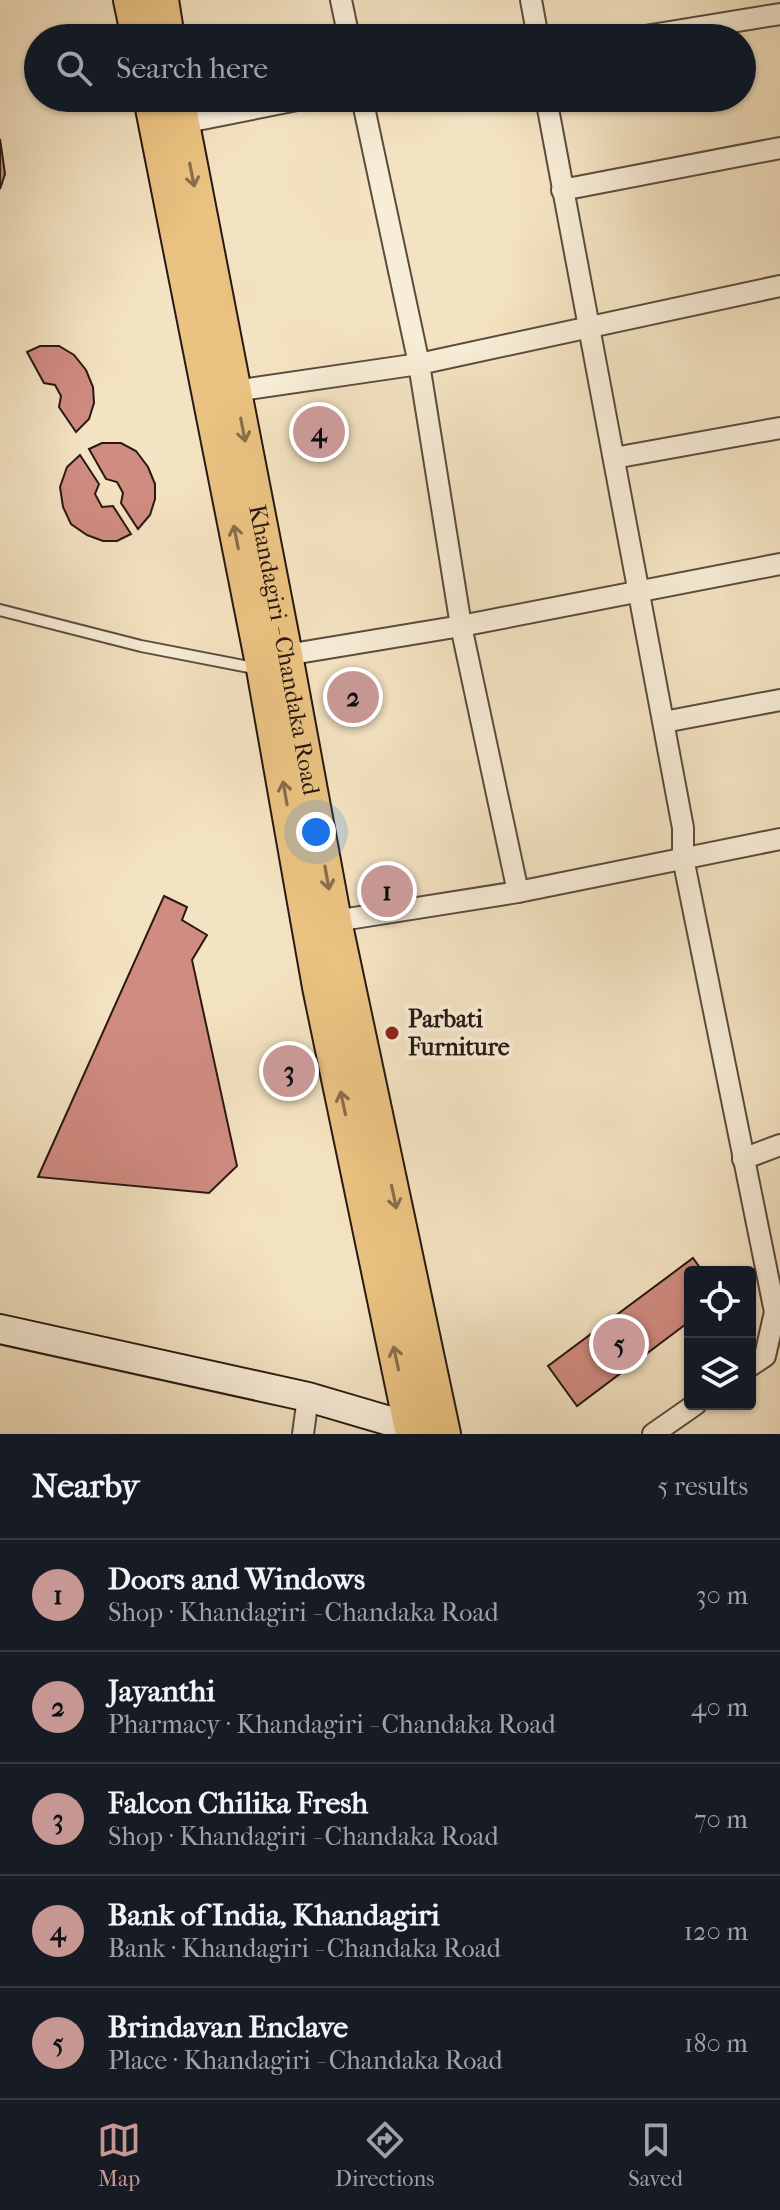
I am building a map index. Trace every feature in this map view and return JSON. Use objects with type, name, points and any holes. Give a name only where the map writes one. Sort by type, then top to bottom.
[{"type":"main road","points":[[130,0],[135,24]]},
{"type":"main road","points":[[162,0],[166,24]]},
{"type":"main road","name":"Khandagiri - Chandaka Road","points":[[153,112],[274,662],[335,921],[346,1043]]},
{"type":"main road","name":"Khandagiri - Chandaka Road","points":[[180,112],[235,391],[274,662],[346,1043],[427,1429]]},
{"type":"street","points":[[341,0],[346,24]]},
{"type":"street","points":[[531,0],[535,24]]},
{"type":"street","points":[[719,24],[780,14]]},
{"type":"street","points":[[365,112],[419,364],[461,626],[518,892]]},
{"type":"street","points":[[548,112],[664,722],[683,828],[683,858],[775,1312],[765,1356],[756,1362]]},
{"type":"street","points":[[562,190],[780,148]]},
{"type":"street","points":[[235,391],[419,364],[780,286]]},
{"type":"street","points":[[614,458],[780,428]]},
{"type":"street","points":[[274,662],[780,564]]},
{"type":"street","points":[[664,722],[780,700]]},
{"type":"street","points":[[335,921],[518,892],[780,839]]},
{"type":"street","points":[[743,1159],[780,1145]]},
{"type":"street","points":[[0,1329],[308,1397],[427,1429]]},
{"type":"street","points":[[303,1434],[308,1397]]},
{"type":"street","points":[[653,1434],[687,1410]]},
{"type":"lane","points":[[0,610],[231,665],[274,662]]},
{"type":"building","points":[[0,139],[5,174],[0,189]]},
{"type":"building","points":[[40,346],[59,346],[74,355],[86,370],[93,387],[94,403],[89,419],[76,432],[59,407],[61,396],[55,385],[44,383],[27,352]]},
{"type":"building","points":[[102,443],[121,443],[136,451],[148,467],[155,484],[155,499],[150,515],[138,529],[121,503],[123,493],[117,482],[106,479],[89,449]]},
{"type":"building","points":[[80,455],[99,484],[95,494],[102,507],[113,506],[131,534],[117,541],[103,541],[71,524],[63,507],[60,487],[67,467]]},
{"type":"building","points":[[164,896],[187,907],[182,920],[207,935],[192,960],[237,1166],[209,1193],[38,1177]]},
{"type":"building","points":[[300,1057],[304,1082],[279,1088],[273,1061]]},
{"type":"building","points":[[693,1258],[699,1266],[684,1266],[684,1326],[577,1406],[548,1366]]},
{"type":"place","name":"Bank of India, Khandagiri","points":[[319,432]]},
{"type":"place","name":"Jayanthi","points":[[353,697]]},
{"type":"place","name":"Doors and Windows","points":[[387,891]]},
{"type":"place","name":"Parbati Furniture","points":[[392,1033]]},
{"type":"place","name":"Falcon Chilika Fresh","points":[[289,1071]]},
{"type":"place","name":"Brindavan Enclave","points":[[619,1344]]}]
